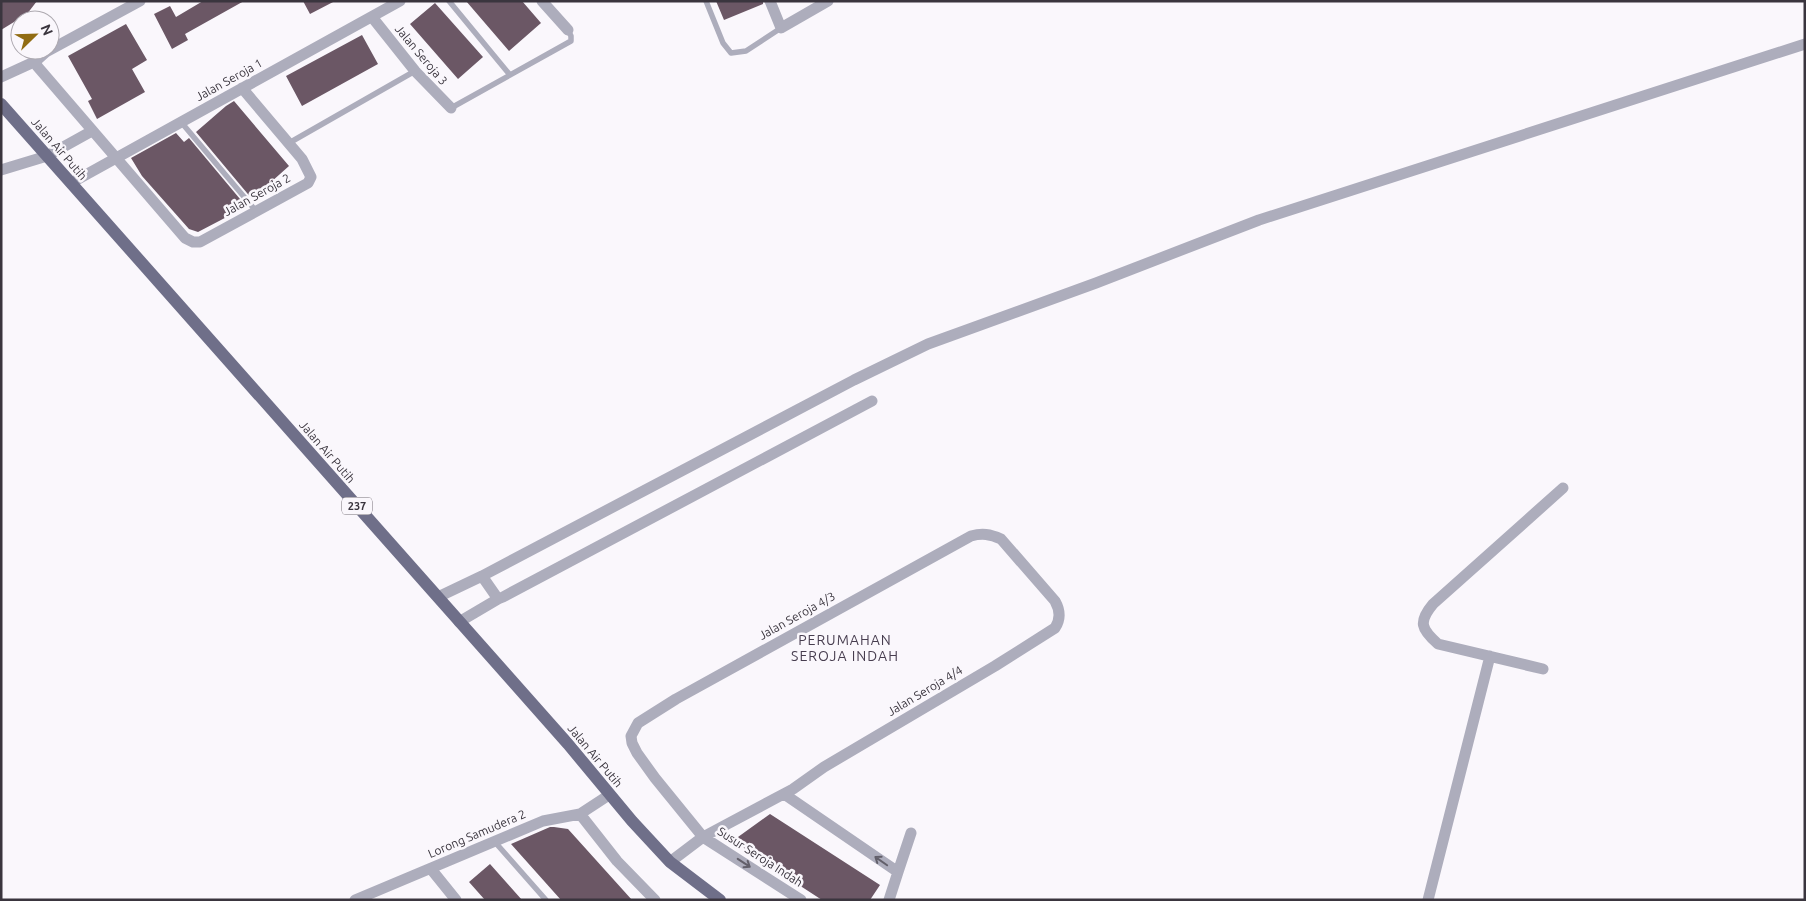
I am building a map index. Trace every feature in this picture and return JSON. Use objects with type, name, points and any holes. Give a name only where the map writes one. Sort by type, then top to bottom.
[{"type":"main road","name":"Jalan Air Putih","points":[[1,104],[568,744],[609,795],[670,862],[720,900]]},
{"type":"street","points":[[1,77],[36,61],[46,52],[140,1]]},
{"type":"street","name":"Jalan Seroja 1","points":[[71,183],[400,1]]},
{"type":"street","points":[[542,1],[568,30]]},
{"type":"street","points":[[770,1],[781,28],[828,1]]},
{"type":"street","name":"Jalan Seroja 3","points":[[372,17],[415,71],[451,108]]},
{"type":"street","points":[[438,597],[482,576],[854,380],[928,344],[1096,284],[1259,220],[1805,44]]},
{"type":"street","points":[[36,61],[37,66],[46,79],[115,158]]},
{"type":"street","name":"Jalan Seroja 2","points":[[115,158],[185,238],[193,242],[200,242],[308,183],[311,177],[302,159],[242,88]]},
{"type":"street","points":[[1,170],[47,156],[92,131]]},
{"type":"street","points":[[459,622],[498,599],[872,401]]},
{"type":"street","points":[[1543,669],[1438,644],[1429,636],[1423,625],[1424,615],[1433,604],[1563,488]]},
{"type":"street","name":"Jalan Seroja 4/3","points":[[703,837],[636,753],[631,736],[638,723],[676,700],[963,541],[981,534],[992,535]]},
{"type":"street","name":"Jalan Seroja 4/4","points":[[670,862],[703,837],[784,794],[824,767],[1055,628],[1058,623],[1059,608],[1055,601],[1001,539],[992,535]]},
{"type":"street","points":[[482,576],[498,599]]},
{"type":"street","points":[[1428,900],[1490,656]]},
{"type":"street","points":[[784,794],[898,872]]},
{"type":"street","name":"Lorong Samudera 2","points":[[355,900],[543,821],[580,814],[609,795]]},
{"type":"street","points":[[580,814],[617,861],[655,900]]},
{"type":"street","points":[[889,900],[911,833]]},
{"type":"street","name":"Susur Seroja Indah","points":[[703,837],[801,900]]},
{"type":"street","points":[[431,869],[456,900]]},
{"type":"lane","points":[[449,1],[510,75]]},
{"type":"lane","points":[[706,1],[723,43],[731,53],[746,51],[781,28]]},
{"type":"lane","points":[[451,108],[570,41],[571,36],[568,30]]},
{"type":"lane","points":[[290,143],[415,71]]},
{"type":"lane","points":[[181,122],[256,212]]},
{"type":"lane","points":[[494,840],[546,900]]},
{"type":"building","points":[[1,1],[37,1],[30,10],[10,10],[10,24],[1,30]]},
{"type":"building","points":[[203,1],[244,1],[185,34],[188,40],[172,49],[154,14],[170,6],[176,17]]},
{"type":"building","points":[[303,1],[335,1],[310,14]]},
{"type":"building","points":[[466,1],[522,1],[541,23],[509,51]]},
{"type":"building","points":[[716,1],[763,1],[763,4],[724,20]]},
{"type":"building","points":[[435,3],[483,57],[458,79],[410,24]]},
{"type":"building","points":[[126,24],[147,60],[132,69],[145,92],[97,119],[88,101],[92,99],[68,56]]},
{"type":"building","points":[[362,35],[378,64],[302,106],[286,76]]},
{"type":"building","points":[[234,101],[289,166],[252,199],[196,132]]},
{"type":"building","points":[[176,133],[184,142],[189,138],[245,205],[242,209],[198,232],[189,229],[142,176],[131,158]]},
{"type":"building","points":[[770,814],[880,885],[870,900],[822,900],[745,850],[738,837]]},
{"type":"building","points":[[550,827],[568,829],[632,900],[561,900],[511,844]]},
{"type":"building","points":[[490,864],[522,900],[485,900],[469,882]]},
{"type":"district","name":"PERUMAHAN SEROJA INDAH","points":[[845,648]]}]
